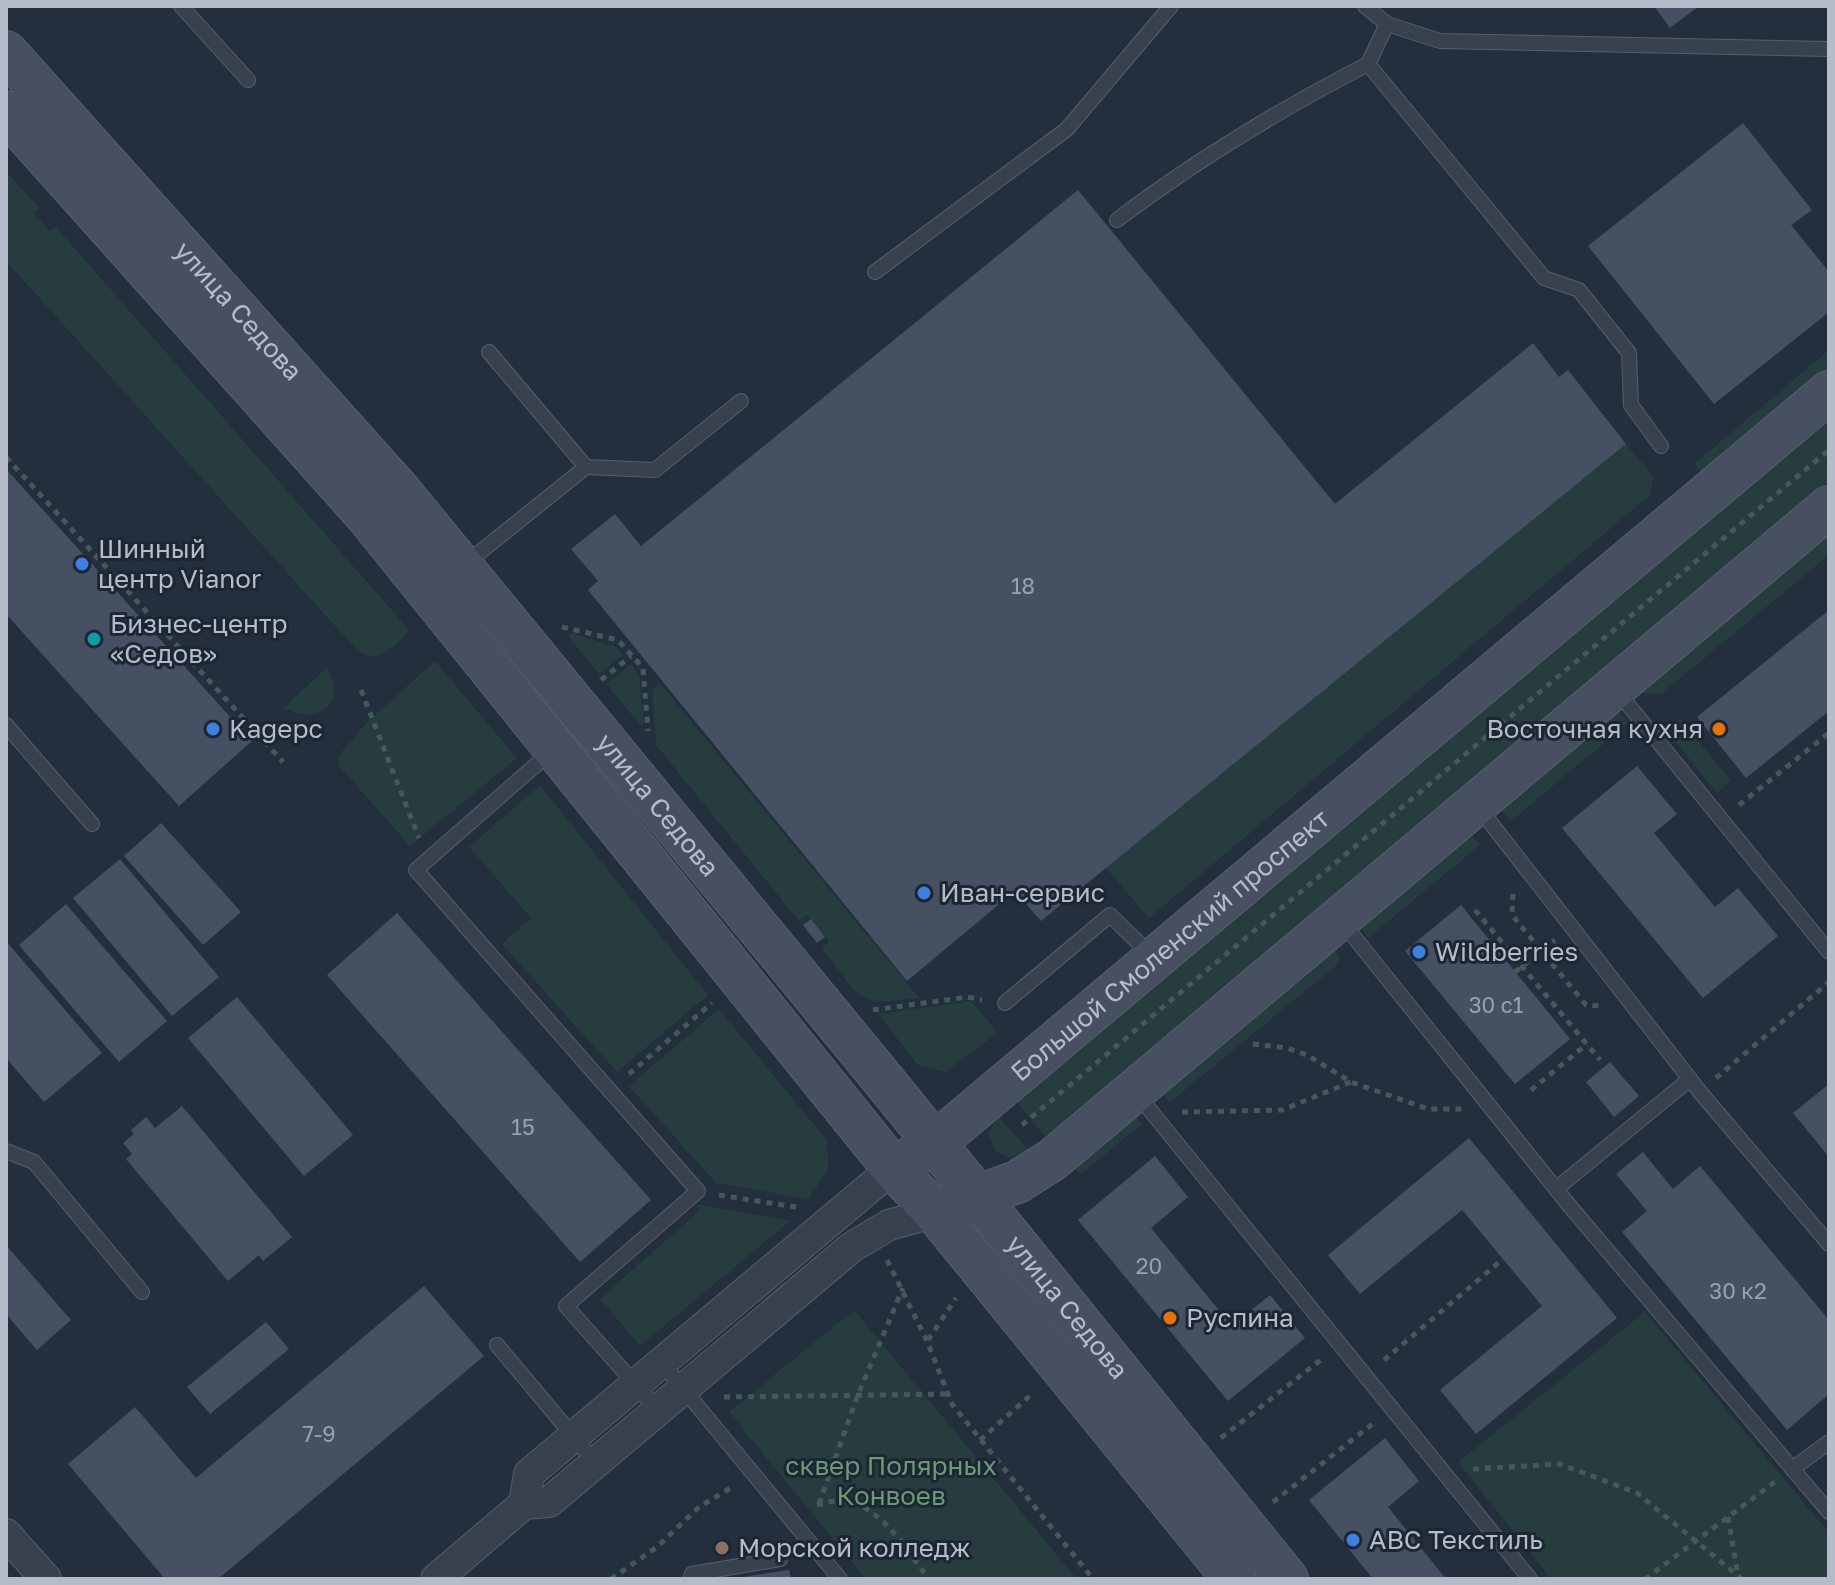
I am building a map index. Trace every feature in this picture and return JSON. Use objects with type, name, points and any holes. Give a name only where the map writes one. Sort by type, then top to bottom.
[{"type":"main road","name":"улица Седова","points":[[6,52],[398,489],[455,591],[557,747],[893,1168],[935,1212],[1234,1579]]},
{"type":"main road","name":"улица Седова","points":[[6,112],[367,516],[455,591],[935,1143],[1287,1579]]},
{"type":"main road","name":"Большой Смоленский проспект","points":[[893,1168],[935,1143],[1829,392]]},
{"type":"main road","points":[[935,1212],[1017,1182],[1052,1160],[1829,507]]},
{"type":"street","name":"Большой Смоленский проспект","points":[[524,1504],[529,1474],[893,1168]]},
{"type":"street","points":[[436,1579],[524,1504],[549,1502],[852,1247],[889,1225],[935,1212]]},
{"type":"street","points":[[6,1534],[46,1579]]},
{"type":"lane","points":[[181,6],[248,80]]},
{"type":"lane","points":[[875,272],[1067,129],[1171,6]]},
{"type":"lane","points":[[1365,6],[1387,24],[1440,41],[1829,49]]},
{"type":"lane","points":[[1117,220],[1182,170],[1304,97],[1368,64],[1387,24]]},
{"type":"lane","points":[[1368,64],[1544,278],[1579,290],[1629,353],[1631,405],[1661,446]]},
{"type":"lane","points":[[489,352],[586,467]]},
{"type":"lane","points":[[455,591],[586,467],[655,470],[741,401]]},
{"type":"lane","points":[[1614,687],[1829,952]]},
{"type":"lane","points":[[6,725],[92,824]]},
{"type":"lane","points":[[557,747],[416,870],[698,1191],[566,1306],[658,1410]]},
{"type":"lane","points":[[1475,803],[1700,1092],[1829,1244]]},
{"type":"lane","points":[[1005,1003],[1110,915],[1154,958]]},
{"type":"lane","points":[[1339,918],[1787,1473],[1829,1512]]},
{"type":"lane","points":[[1556,1189],[1690,1079]]},
{"type":"lane","points":[[1134,1091],[1530,1579]]},
{"type":"lane","points":[[6,1151],[34,1162],[142,1292]]},
{"type":"lane","points":[[497,1345],[595,1462]]},
{"type":"lane","points":[[662,1363],[840,1579]]},
{"type":"lane","points":[[1787,1473],[1829,1442]]},
{"type":"lane","points":[[690,1579],[692,1574],[780,1559]]},
{"type":"path","points":[[1022,1125],[1829,450]]},
{"type":"path","points":[[6,457],[283,762]]},
{"type":"path","points":[[549,624],[618,640],[643,668],[648,732]]},
{"type":"path","points":[[597,684],[631,656]]},
{"type":"path","points":[[361,690],[428,860]]},
{"type":"path","points":[[1719,820],[1829,733]]},
{"type":"path","points":[[1506,885],[1514,895],[1512,915],[1550,962],[1586,1005],[1606,1006]]},
{"type":"path","points":[[1475,910],[1600,1060]]},
{"type":"path","points":[[1515,972],[1531,959]]},
{"type":"path","points":[[1700,1092],[1829,982]]},
{"type":"path","points":[[610,1090],[719,997]]},
{"type":"path","points":[[864,1011],[968,997],[1005,1003]]},
{"type":"path","points":[[1253,1044],[1287,1048],[1307,1055],[1351,1082],[1428,1109],[1492,1109]]},
{"type":"path","points":[[1531,1090],[1587,1044]]},
{"type":"path","points":[[1171,1111],[1282,1110],[1351,1082]]},
{"type":"path","points":[[698,1191],[799,1208]]},
{"type":"path","points":[[1365,1376],[1503,1259]]},
{"type":"path","points":[[890,1265],[903,1287],[952,1404],[1093,1579]]},
{"type":"path","points":[[819,1504],[857,1397],[903,1287]]},
{"type":"path","points":[[927,1341],[961,1291]]},
{"type":"path","points":[[1215,1443],[1340,1345]]},
{"type":"path","points":[[980,1440],[1039,1387]]},
{"type":"path","points":[[719,1397],[948,1394]]},
{"type":"path","points":[[1266,1507],[1392,1409]]},
{"type":"path","points":[[1444,1473],[1560,1464],[1637,1493],[1740,1578]]},
{"type":"path","points":[[1645,1579],[1787,1473]]},
{"type":"path","points":[[611,1579],[657,1547],[699,1507],[736,1484]]},
{"type":"path","points":[[794,1523],[819,1504],[842,1501],[866,1507],[882,1519],[929,1579]]},
{"type":"path","points":[[1728,1517],[1740,1578]]},
{"type":"green space","points":[[6,171],[39,208],[34,213],[49,231],[56,227],[410,631],[391,648],[371,656],[356,649],[6,261]]},
{"type":"green space","points":[[1829,350],[1829,368],[1702,472],[1694,464]]},
{"type":"green space","points":[[1829,417],[1829,482],[1046,1138],[1015,1100]]},
{"type":"green space","points":[[1626,444],[1654,477],[1649,496],[1149,918],[1106,868]]},
{"type":"green space","points":[[1829,533],[1829,555],[1661,694],[1637,693]]},
{"type":"green space","points":[[572,633],[616,647],[624,655],[599,674],[568,636]]},
{"type":"green space","points":[[435,661],[517,758],[410,846],[339,766],[339,755],[366,723]]},
{"type":"green space","points":[[631,664],[639,675],[644,723],[641,726],[606,684]]},
{"type":"green space","points":[[327,667],[334,692],[326,708],[308,714],[284,708]]},
{"type":"green space","points":[[659,682],[919,998],[870,999],[861,995],[845,979],[822,949],[829,941],[807,915],[799,921],[656,745],[652,691]]},
{"type":"green space","points":[[1617,710],[1628,723],[1511,821],[1500,809],[1528,785],[1531,787],[1532,781]]},
{"type":"green space","points":[[1680,718],[1731,781],[1717,793],[1666,730]]},
{"type":"green space","points":[[540,785],[708,995],[617,1072],[502,944],[531,918],[469,847]]},
{"type":"green space","points":[[1470,834],[1480,845],[1368,938],[1359,926]]},
{"type":"green space","points":[[1334,947],[1339,958],[1337,965],[1170,1102],[1161,1092]]},
{"type":"green space","points":[[971,1001],[998,1033],[945,1072],[918,1065],[878,1014]]},
{"type":"green space","points":[[719,1009],[826,1139],[829,1167],[809,1199],[716,1183],[629,1086]]},
{"type":"green space","points":[[1134,1114],[1142,1124],[1081,1174],[1073,1166]]},
{"type":"green space","points":[[997,1115],[1029,1151],[1011,1158],[995,1151],[989,1134]]},
{"type":"green space","points":[[695,1204],[790,1221],[640,1346],[600,1299],[700,1210]]},
{"type":"green space","name":"сквер Полярных Конвоев","points":[[854,1310],[1077,1579],[866,1579],[729,1412]]},
{"type":"green space","points":[[1645,1312],[1829,1533],[1829,1579],[1551,1579],[1458,1462]]},
{"type":"building","points":[[1654,6],[1699,6],[1670,28]]},
{"type":"building","points":[[1743,123],[1812,210],[1791,225],[1829,272],[1829,312],[1714,404],[1588,246]]},
{"type":"building","points":[[1078,190],[1335,504],[1533,343],[1559,377],[1568,370],[1626,444],[1041,921],[1015,891],[907,981],[588,590],[598,581],[571,549],[615,514],[641,546]]},
{"type":"building","name":"Бизнес-центр «Седов»","points":[[6,469],[252,741],[179,806],[6,614]]},
{"type":"building","points":[[1829,610],[1829,711],[1746,778],[1697,717]]},
{"type":"building","points":[[1637,766],[1677,814],[1654,833],[1715,907],[1738,888],[1778,936],[1703,998],[1562,828]]},
{"type":"building","points":[[161,823],[241,912],[203,945],[124,856]]},
{"type":"building","points":[[120,859],[219,977],[172,1016],[73,898]]},
{"type":"building","points":[[66,904],[167,1021],[119,1062],[19,945]]},
{"type":"building","points":[[1461,905],[1570,1039],[1515,1084],[1405,951]]},
{"type":"building","points":[[397,913],[651,1200],[580,1262],[327,975]]},
{"type":"building","points":[[811,919],[825,937],[817,943],[803,925]]},
{"type":"building","points":[[6,941],[102,1053],[44,1102],[6,1058]]},
{"type":"building","points":[[237,997],[353,1135],[304,1176],[188,1038]]},
{"type":"building","points":[[1610,1062],[1639,1096],[1614,1117],[1586,1082]]},
{"type":"building","points":[[1829,1084],[1829,1157],[1793,1113]]},
{"type":"building","points":[[182,1106],[292,1237],[263,1261],[259,1255],[228,1281],[126,1159],[132,1154],[123,1143],[134,1134],[131,1130],[146,1117],[155,1128]]},
{"type":"building","points":[[1469,1138],[1617,1318],[1476,1434],[1440,1390],[1542,1306],[1462,1210],[1360,1294],[1328,1255]]},
{"type":"building","points":[[1643,1152],[1673,1189],[1700,1166],[1829,1320],[1829,1394],[1787,1430],[1622,1232],[1647,1211],[1616,1174]]},
{"type":"building","points":[[1155,1156],[1188,1197],[1151,1228],[1232,1326],[1270,1295],[1305,1338],[1228,1401],[1078,1220]]},
{"type":"building","points":[[6,1245],[71,1320],[37,1350],[6,1314]]},
{"type":"building","points":[[424,1286],[484,1356],[218,1579],[165,1579],[68,1464],[135,1407],[196,1478]]},
{"type":"building","points":[[266,1322],[289,1349],[210,1414],[187,1387]]},
{"type":"building","points":[[1385,1438],[1419,1481],[1388,1507],[1446,1579],[1373,1579],[1309,1500]]},
{"type":"building","points":[[789,1570],[791,1579],[743,1579],[743,1577]]},
{"type":"place","name":"Шинный центр Vianor","points":[[82,564]]},
{"type":"place","name":"Бизнес-центр «Седов»","points":[[94,639]]},
{"type":"place","name":"Kagepc","points":[[213,729]]},
{"type":"place","name":"Восточная кухня","points":[[1719,729]]},
{"type":"place","name":"Иван-сервис","points":[[924,893]]},
{"type":"place","name":"Wildberries","points":[[1419,952]]},
{"type":"place","name":"Руспина","points":[[1170,1318]]},
{"type":"place","name":"ABC Текстиль","points":[[1353,1540]]},
{"type":"place","name":"Морской колледж","points":[[722,1548]]}]
